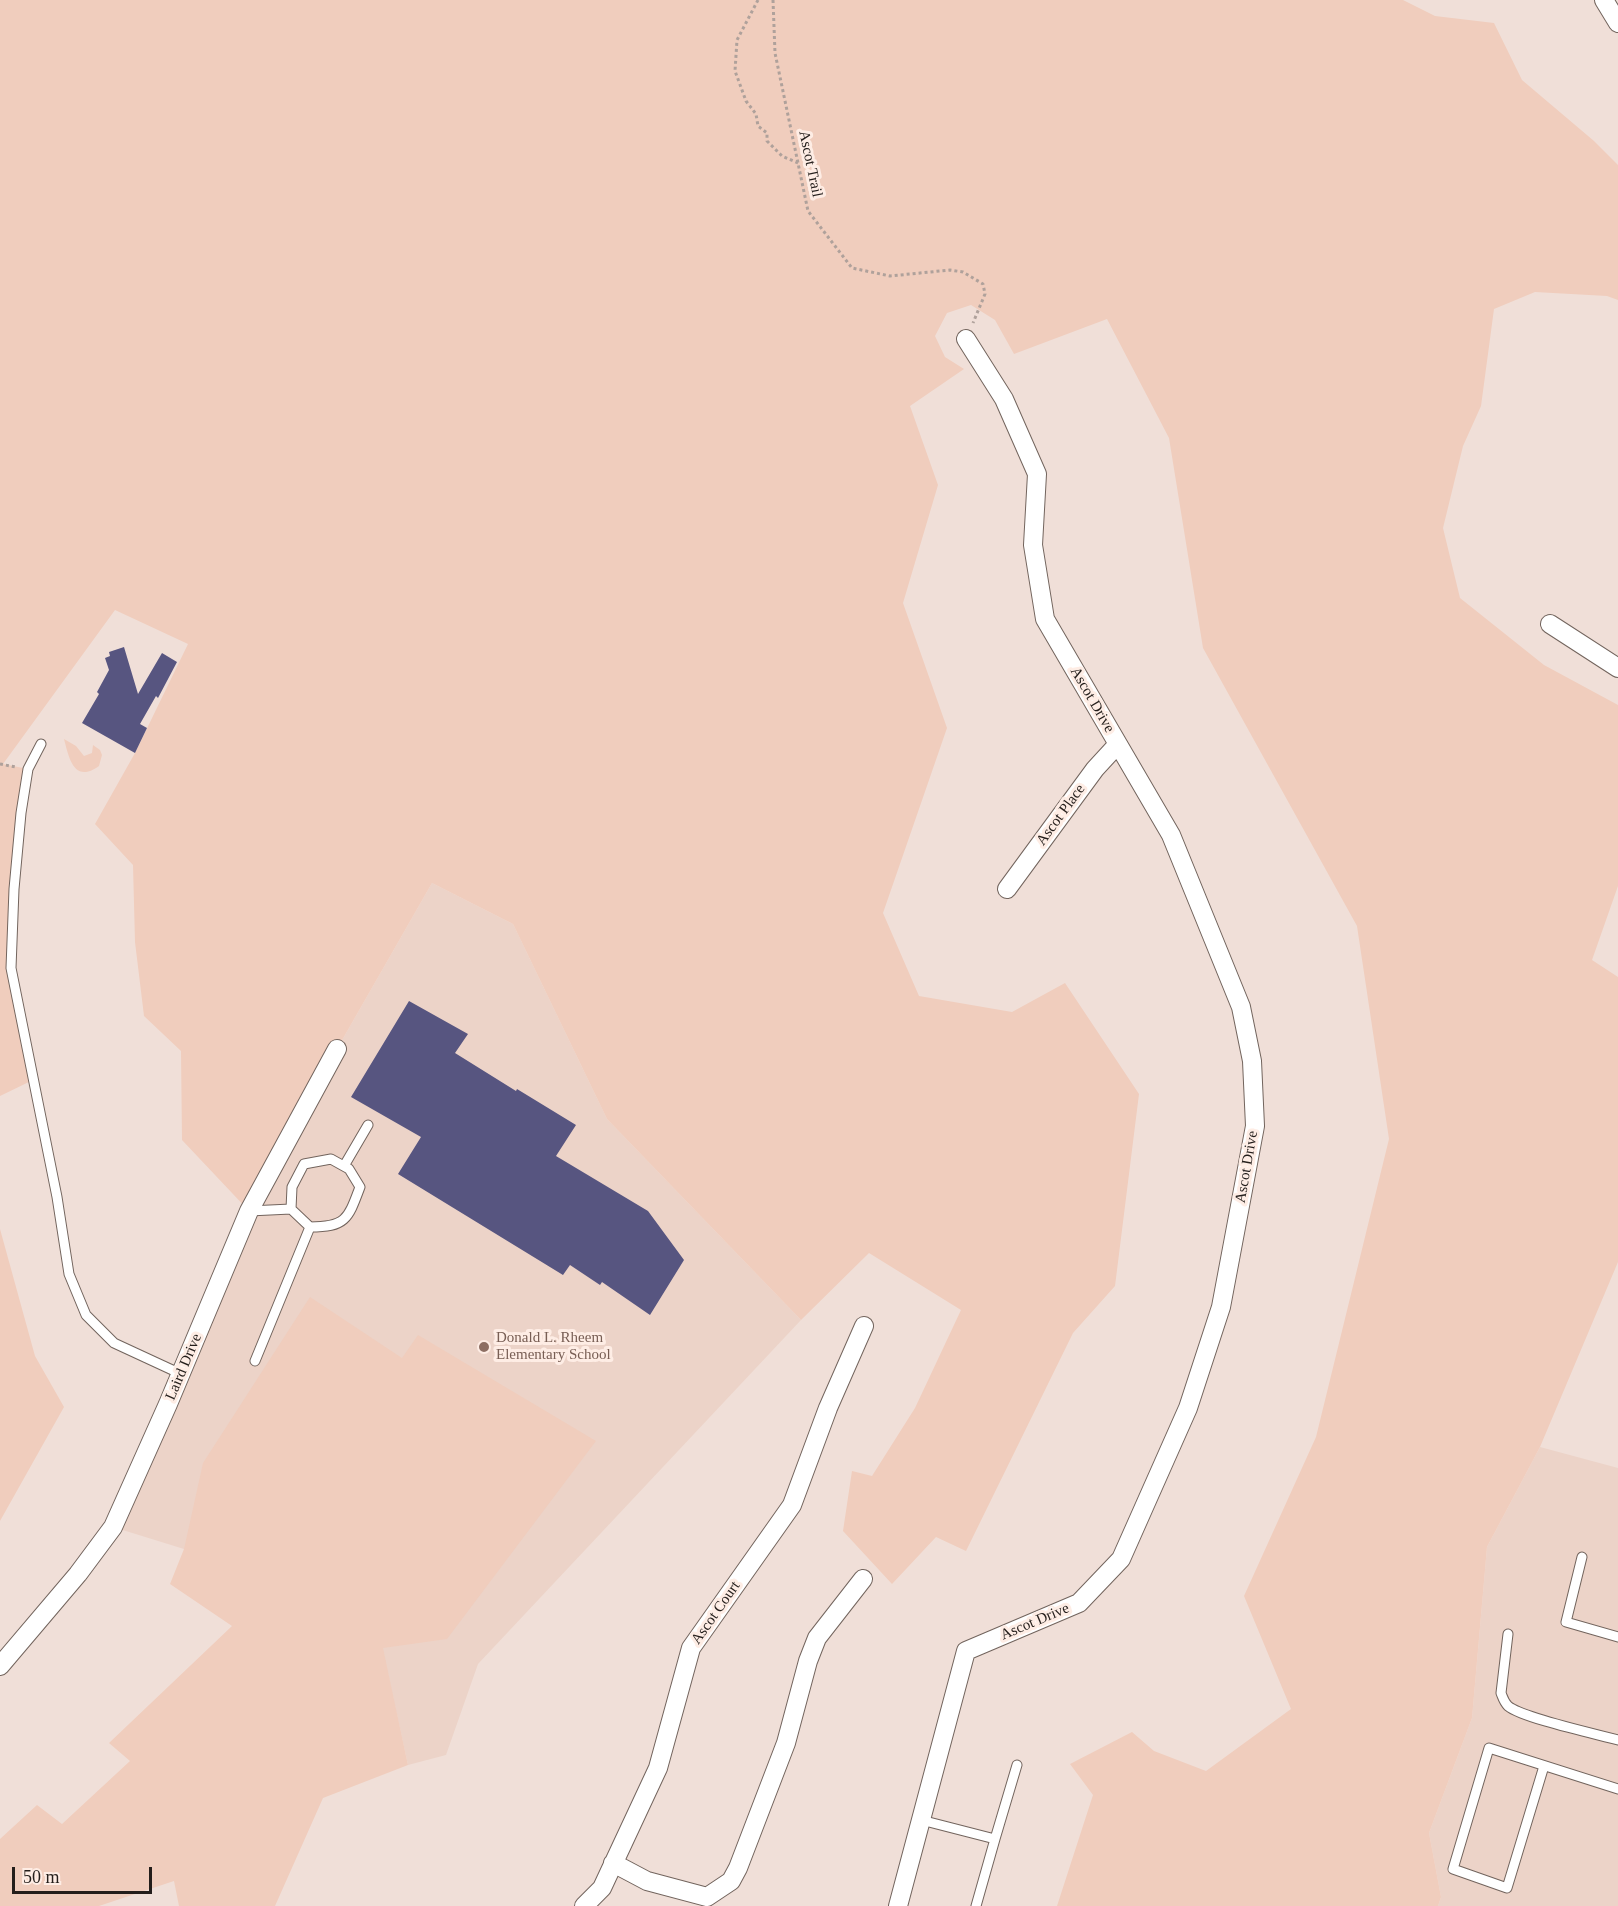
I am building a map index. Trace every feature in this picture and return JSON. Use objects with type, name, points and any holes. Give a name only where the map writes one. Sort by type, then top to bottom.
[{"type":"street","points":[[1604,0],[1618,22]]},
{"type":"street","name":"Ascot Drive","points":[[898,1906],[966,1651],[1079,1603],[1121,1559],[1188,1408],[1221,1308],[1254,1126],[1252,1061],[1241,1007],[1171,835],[1045,619],[1033,545],[1037,474],[1004,399],[966,339]]},
{"type":"street","points":[[1550,624],[1618,668]]},
{"type":"street","name":"Ascot Place","points":[[1007,889],[1095,769],[1118,744]]},
{"type":"street","name":"Laird Drive","points":[[0,1666],[78,1574],[113,1527],[181,1374],[249,1211],[337,1048]]},
{"type":"street","name":"Ascot Court","points":[[584,1906],[602,1888],[658,1768],[691,1648],[792,1505],[828,1408],[864,1326]]},
{"type":"street","points":[[614,1863],[647,1881],[707,1896],[731,1881],[786,1743],[808,1661],[817,1638],[862,1579]]},
{"type":"lane","points":[[40,744],[28,769],[21,813],[14,889],[11,968],[57,1197],[69,1274],[86,1315],[114,1343],[181,1374]]},
{"type":"lane","points":[[344,1166],[369,1125]]},
{"type":"lane","points":[[249,1211],[291,1209],[310,1227],[331,1227],[349,1216],[360,1187],[349,1169],[331,1159],[304,1164],[292,1187],[291,1209]]},
{"type":"lane","points":[[255,1361],[310,1227]]},
{"type":"lane","points":[[1582,1557],[1566,1622],[1618,1637]]},
{"type":"lane","points":[[1508,1634],[1501,1693],[1509,1707],[1527,1715],[1618,1740]]},
{"type":"lane","points":[[1544,1766],[1507,1888],[1453,1869],[1489,1748],[1618,1789]]},
{"type":"lane","points":[[975,1906],[1017,1765]]},
{"type":"lane","points":[[921,1820],[995,1839]]},
{"type":"path","points":[[758,0],[737,40],[735,70],[746,101],[756,114],[758,126],[767,133],[767,141],[782,156],[798,164]]},
{"type":"path","name":"Ascot Trail","points":[[773,0],[775,53],[808,212],[852,268],[890,276],[950,270],[963,272],[983,284],[985,294],[966,339]]},
{"type":"shaded area","points":[[0,0],[1403,0],[1435,16],[1494,23],[1522,80],[1594,141],[1618,165],[1618,300],[1607,296],[1535,292],[1494,309],[1481,406],[1463,446],[1443,528],[1460,598],[1544,665],[1618,705],[1618,886],[1592,960],[1618,977],[1618,1262],[1540,1447],[1487,1547],[1472,1718],[1429,1833],[1441,1897],[1438,1906],[1057,1906],[1093,1795],[1070,1764],[1132,1732],[1154,1751],[1206,1771],[1291,1709],[1244,1596],[1316,1437],[1389,1139],[1357,926],[1203,648],[1169,438],[1107,319],[1014,354],[995,320],[971,305],[947,313],[935,336],[945,357],[964,369],[910,406],[938,485],[903,603],[947,728],[883,913],[919,996],[1012,1012],[1065,983],[1139,1094],[1115,1286],[1073,1333],[966,1551],[936,1537],[892,1584],[843,1531],[852,1471],[872,1476],[915,1408],[961,1310],[869,1253],[801,1320],[607,1119],[513,924],[432,883],[337,1049],[249,1211],[182,1140],[181,1051],[144,1016],[135,942],[133,865],[95,824],[135,753],[188,644],[115,610],[3,764],[28,769],[11,968],[33,1080],[0,1096]]},
{"type":"shaded area","points":[[64,739],[76,746],[84,756],[92,753],[93,745],[100,750],[102,755],[99,766],[91,771],[78,770],[71,761]]},
{"type":"shaded area","name":"Donald L. Rheem Elementary School","points":[[432,883],[513,924],[607,1119],[801,1320],[478,1664],[446,1755],[408,1765],[382,1647],[184,1549],[113,1527],[249,1211],[337,1049]]},
{"type":"shaded area","points":[[0,1229],[35,1356],[64,1407],[0,1521]]},
{"type":"shaded area","points":[[310,1297],[402,1358],[418,1335],[596,1441],[447,1639],[383,1648],[408,1765],[323,1798],[275,1906],[179,1906],[174,1881],[99,1906],[0,1906],[0,1839],[37,1805],[62,1824],[130,1761],[109,1743],[232,1626],[170,1584],[184,1549],[203,1463]]},
{"type":"shaded area","points":[[1540,1447],[1618,1468],[1618,1906],[1438,1906],[1441,1897],[1429,1833],[1472,1718],[1487,1547]]},
{"type":"building","points":[[124,647],[138,694],[162,653],[177,662],[158,698],[156,696],[140,724],[147,728],[135,753],[82,723],[99,694],[97,692],[109,670],[105,658],[110,656],[109,652]]},
{"type":"building","points":[[409,1001],[468,1034],[455,1053],[576,1125],[556,1156],[648,1211],[684,1260],[650,1315],[602,1282],[600,1285],[570,1265],[563,1275],[398,1174],[421,1137],[351,1097]]},
{"type":"place","name":"Donald L. Rheem Elementary School","points":[[484,1347]]}]
